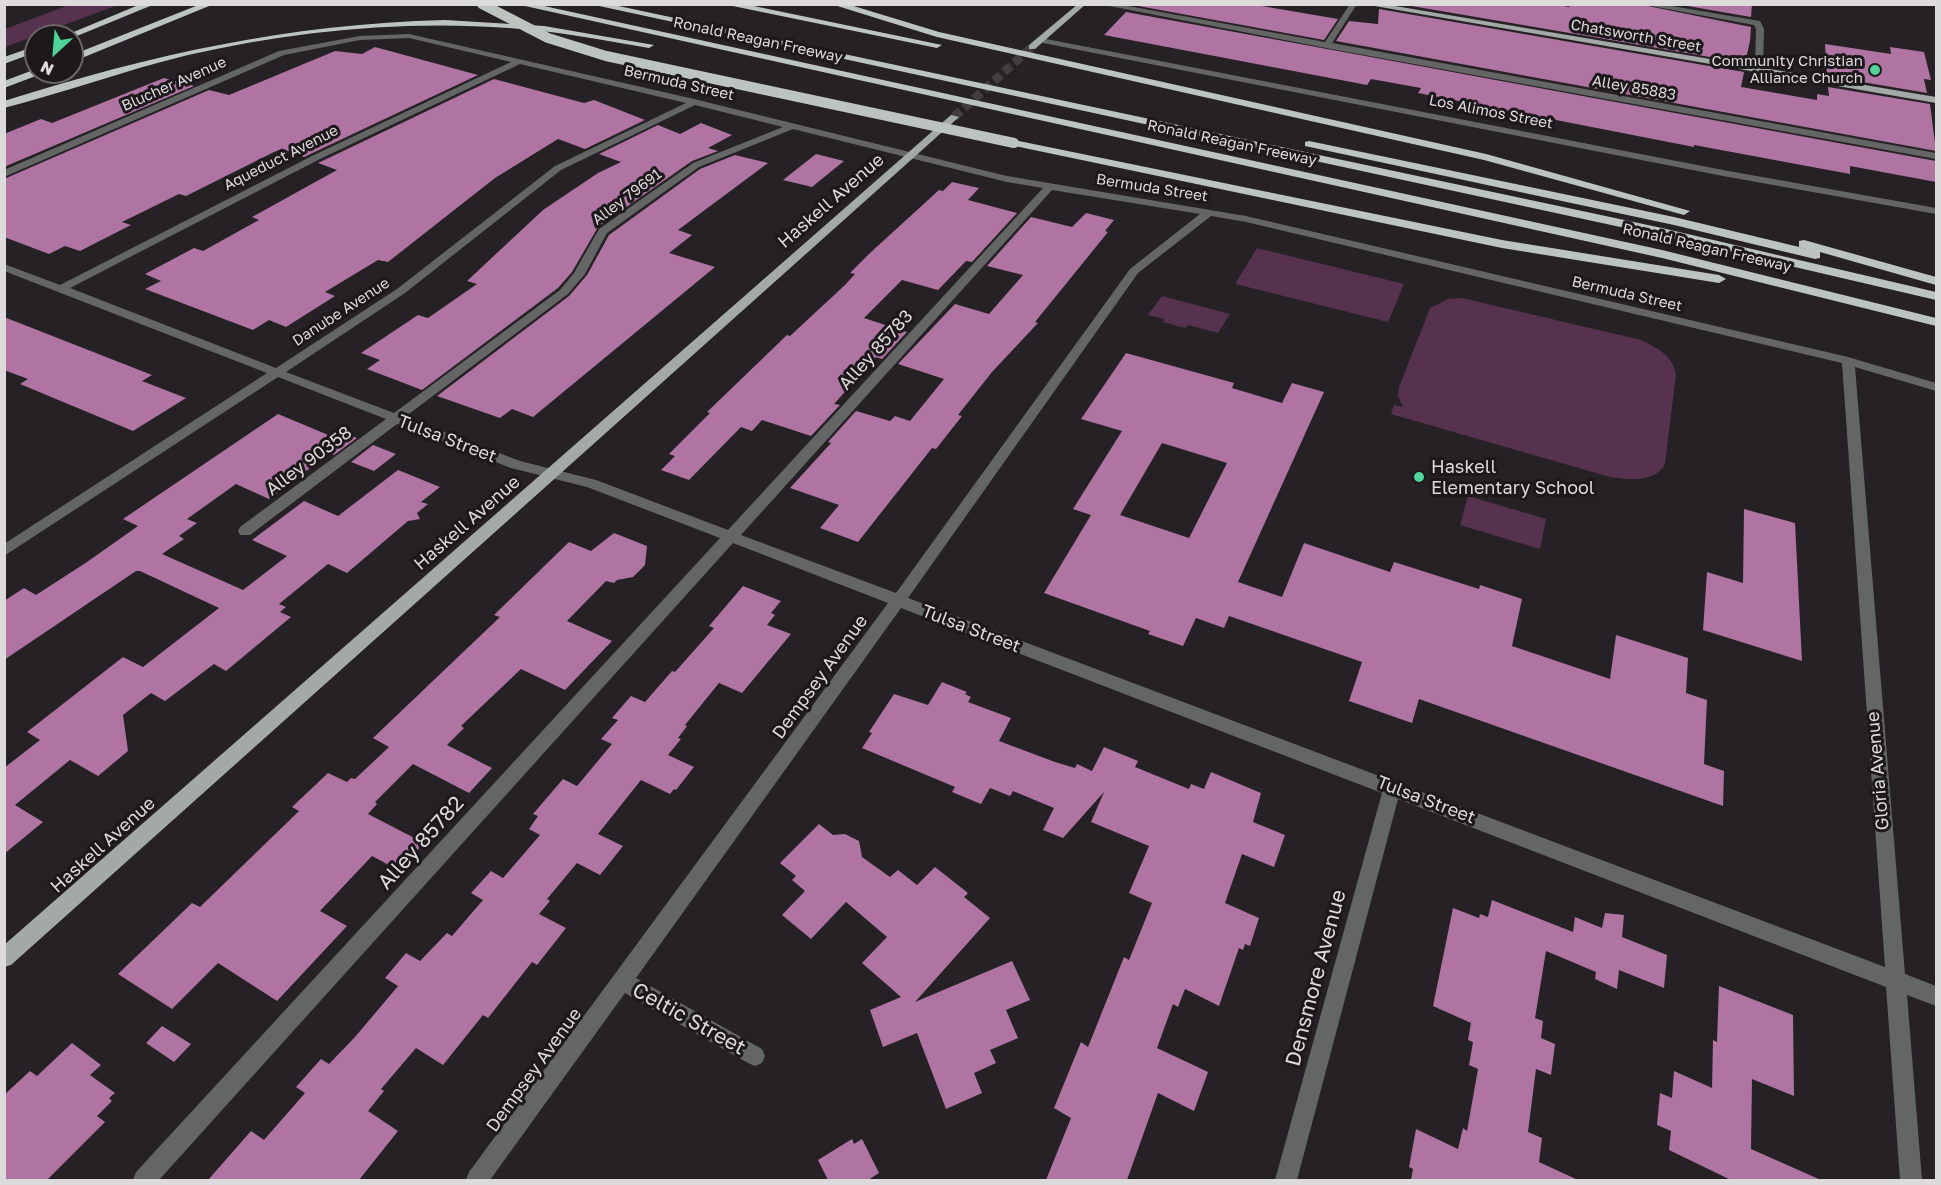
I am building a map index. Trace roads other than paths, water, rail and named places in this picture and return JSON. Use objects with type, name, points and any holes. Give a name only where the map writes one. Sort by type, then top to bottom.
[{"type":"highway","points":[[84,46],[192,4]]},
{"type":"highway","points":[[84,53],[210,4]]},
{"type":"highway","points":[[482,4],[548,38],[606,56],[1502,244],[1869,303]]},
{"type":"highway","name":"Ronald Reagan Freeway","points":[[520,4],[1662,254],[1869,303],[1936,322]]},
{"type":"highway","points":[[594,4],[1662,232],[1936,296]]},
{"type":"highway","name":"Ronald Reagan Freeway","points":[[644,4],[1674,220],[1936,282]]},
{"type":"highway","points":[[726,4],[1234,100]]},
{"type":"highway","points":[[835,4],[937,34],[1486,157],[1936,282]]},
{"type":"highway","points":[[84,31],[154,9]]},
{"type":"highway","points":[[84,41],[154,9]]},
{"type":"highway","points":[[4,105],[91,76],[221,46],[319,31],[411,24],[474,24],[543,28],[846,77]]},
{"type":"highway","points":[[4,61],[24,54]]},
{"type":"highway","points":[[4,72],[24,64]]},
{"type":"highway","points":[[4,77],[24,70]]},
{"type":"highway","points":[[4,85],[24,77]]},
{"type":"main road","points":[[1032,47],[1083,4]]},
{"type":"main road","name":"Chatsworth Street","points":[[1366,4],[1936,100]]},
{"type":"main road","name":"Haskell Avenue","points":[[4,958],[954,117]]},
{"type":"street","name":"Alley 85883","points":[[1102,4],[1936,156]]},
{"type":"street","points":[[1326,46],[1354,4]]},
{"type":"street","points":[[1643,4],[1757,23],[1760,29],[1759,70]]},
{"type":"street","name":"Bermuda Street","points":[[360,38],[410,36],[1048,188],[1210,212],[1848,361],[1936,387]]},
{"type":"street","name":"Blucher Avenue","points":[[4,174],[259,61],[303,47],[360,38]]},
{"type":"street","name":"Los Alimos Street","points":[[1041,40],[1723,173],[1936,211]]},
{"type":"street","name":"Aqueduct Avenue","points":[[60,288],[306,162],[520,61]]},
{"type":"street","name":"Danube Avenue","points":[[4,551],[400,291],[443,260],[526,190],[558,168],[694,102]]},
{"type":"street","name":"Alley 79691","points":[[396,419],[564,292],[579,274],[603,231],[696,165],[793,126]]},
{"type":"street","name":"Alley 85783","points":[[732,537],[1048,188]]},
{"type":"street","name":"Dempsey Avenue","points":[[477,1180],[898,601],[1134,271],[1210,212]]},
{"type":"street","name":"Tulsa Street","points":[[4,267],[516,465],[591,483],[1936,996]]},
{"type":"street","name":"Gloria Avenue","points":[[1848,361],[1911,1180]]},
{"type":"street","name":"Alley 90358","points":[[245,531],[396,419]]},
{"type":"street","name":"Alley 85782","points":[[144,1180],[732,537]]},
{"type":"street","name":"Densmore Avenue","points":[[1286,1180],[1392,787]]},
{"type":"street","name":"Celtic Street","points":[[622,981],[755,1056]]},
{"type":"tunnel","points":[[954,117],[1032,47]]},
{"type":"place","name":"Community Christian Alliance Church","points":[[1875,70]]},
{"type":"place","name":"Haskell Elementary School","points":[[1419,477]]}]
